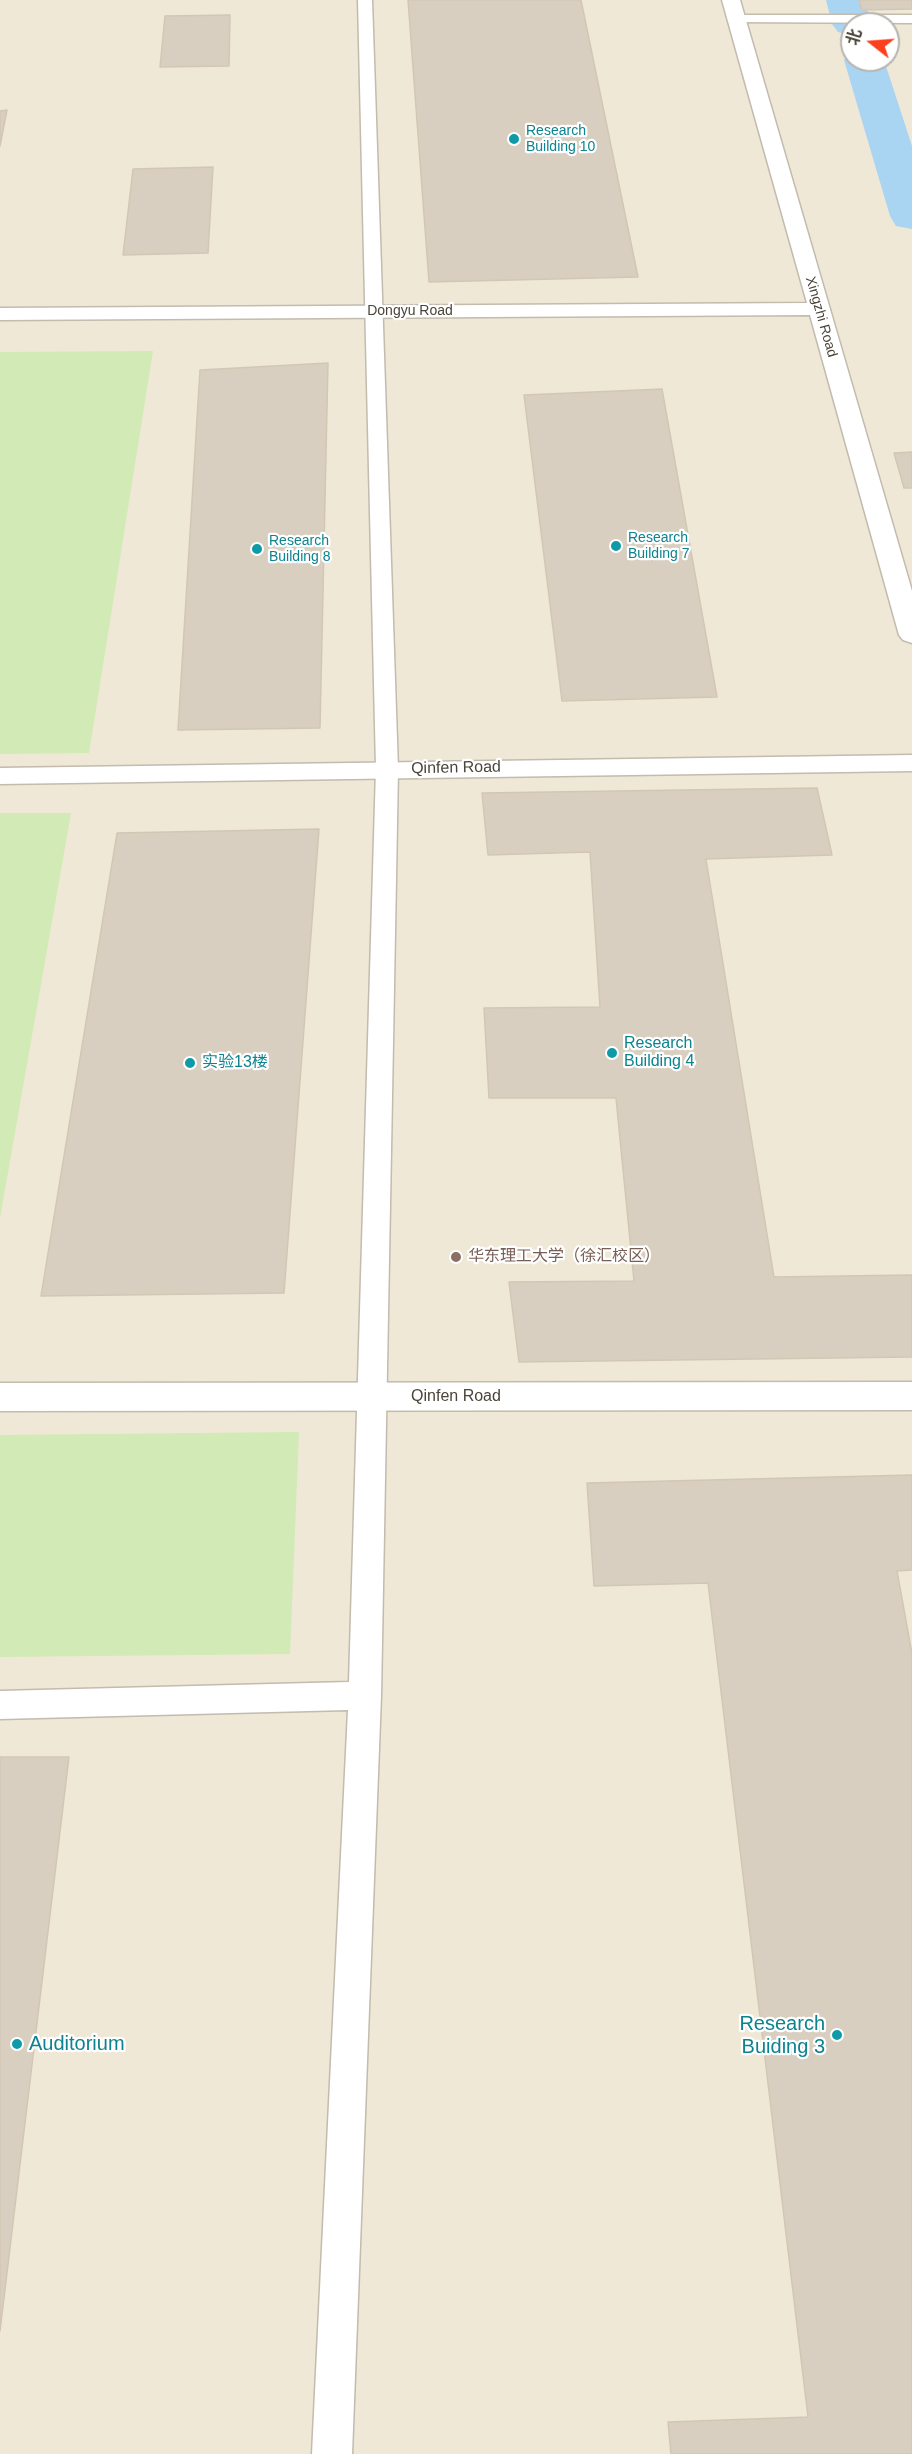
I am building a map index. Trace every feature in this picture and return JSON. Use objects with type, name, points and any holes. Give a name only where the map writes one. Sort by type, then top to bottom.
[{"type":"street","name":"Xingzhi Road","points":[[734,10],[912,635]]},
{"type":"street","name":"Dongyu Road","points":[[0,314],[819,309]]},
{"type":"street","name":"Qinfen Road","points":[[0,776],[912,763]]},
{"type":"street","name":"Qinfen Road","points":[[0,1397],[912,1396]]},
{"type":"lane","points":[[332,2454],[365,1696],[387,769],[365,0]]},
{"type":"lane","points":[[734,10],[820,19],[912,18]]},
{"type":"lane","points":[[0,1705],[365,1696]]},
{"type":"shaded area","name":"华东理工大学（徐汇校区）","points":[[0,0],[912,0],[912,2454],[0,2454]]},
{"type":"green space","points":[[153,351],[89,753],[0,754],[0,352]]},
{"type":"green space","points":[[0,813],[71,813],[0,1218]]},
{"type":"green space","points":[[299,1432],[290,1654],[0,1657],[0,1435]]},
{"type":"building","name":"Research Building 10","points":[[408,0],[581,0],[638,277],[429,282]]},
{"type":"building","points":[[859,0],[912,0],[912,9],[862,10]]},
{"type":"building","points":[[230,15],[229,66],[160,67],[165,16]]},
{"type":"building","points":[[7,110],[0,146],[0,111]]},
{"type":"building","points":[[213,167],[208,253],[123,255],[133,169]]},
{"type":"building","name":"Research Building 8","points":[[328,363],[320,728],[178,730],[200,370]]},
{"type":"building","name":"Research Building 7","points":[[662,389],[717,697],[562,701],[524,395]]},
{"type":"building","points":[[912,452],[912,488],[904,488],[894,453]]},
{"type":"building","name":"Research Building 4","points":[[817,788],[832,855],[706,859],[774,1277],[912,1275],[912,1357],[519,1362],[509,1282],[634,1281],[616,1098],[489,1098],[484,1008],[600,1007],[590,852],[488,855],[482,793]]},
{"type":"building","name":"实验13楼","points":[[319,829],[284,1293],[41,1296],[117,833]]},
{"type":"building","name":"Research Buiding 3","points":[[912,1475],[912,1570],[897,1571],[912,1654],[912,2454],[671,2454],[668,2422],[808,2417],[708,1583],[594,1586],[587,1483]]},
{"type":"building","name":"Auditorium","points":[[0,1757],[69,1757],[0,2331]]},
{"type":"waterway","points":[[845,0],[848,12]]},
{"type":"waterway","points":[[868,72],[912,216]]},
{"type":"place","name":"Research Building 10","points":[[514,139]]},
{"type":"place","name":"Research Building 7","points":[[616,546]]},
{"type":"place","name":"Research Building 8","points":[[257,549]]},
{"type":"place","name":"Research Building 4","points":[[612,1053]]},
{"type":"place","name":"实验13楼","points":[[190,1063]]},
{"type":"place","name":"华东理工大学（徐汇校区）","points":[[456,1257]]},
{"type":"place","name":"Research Buiding 3","points":[[837,2035]]},
{"type":"place","name":"Auditorium","points":[[17,2044]]}]
